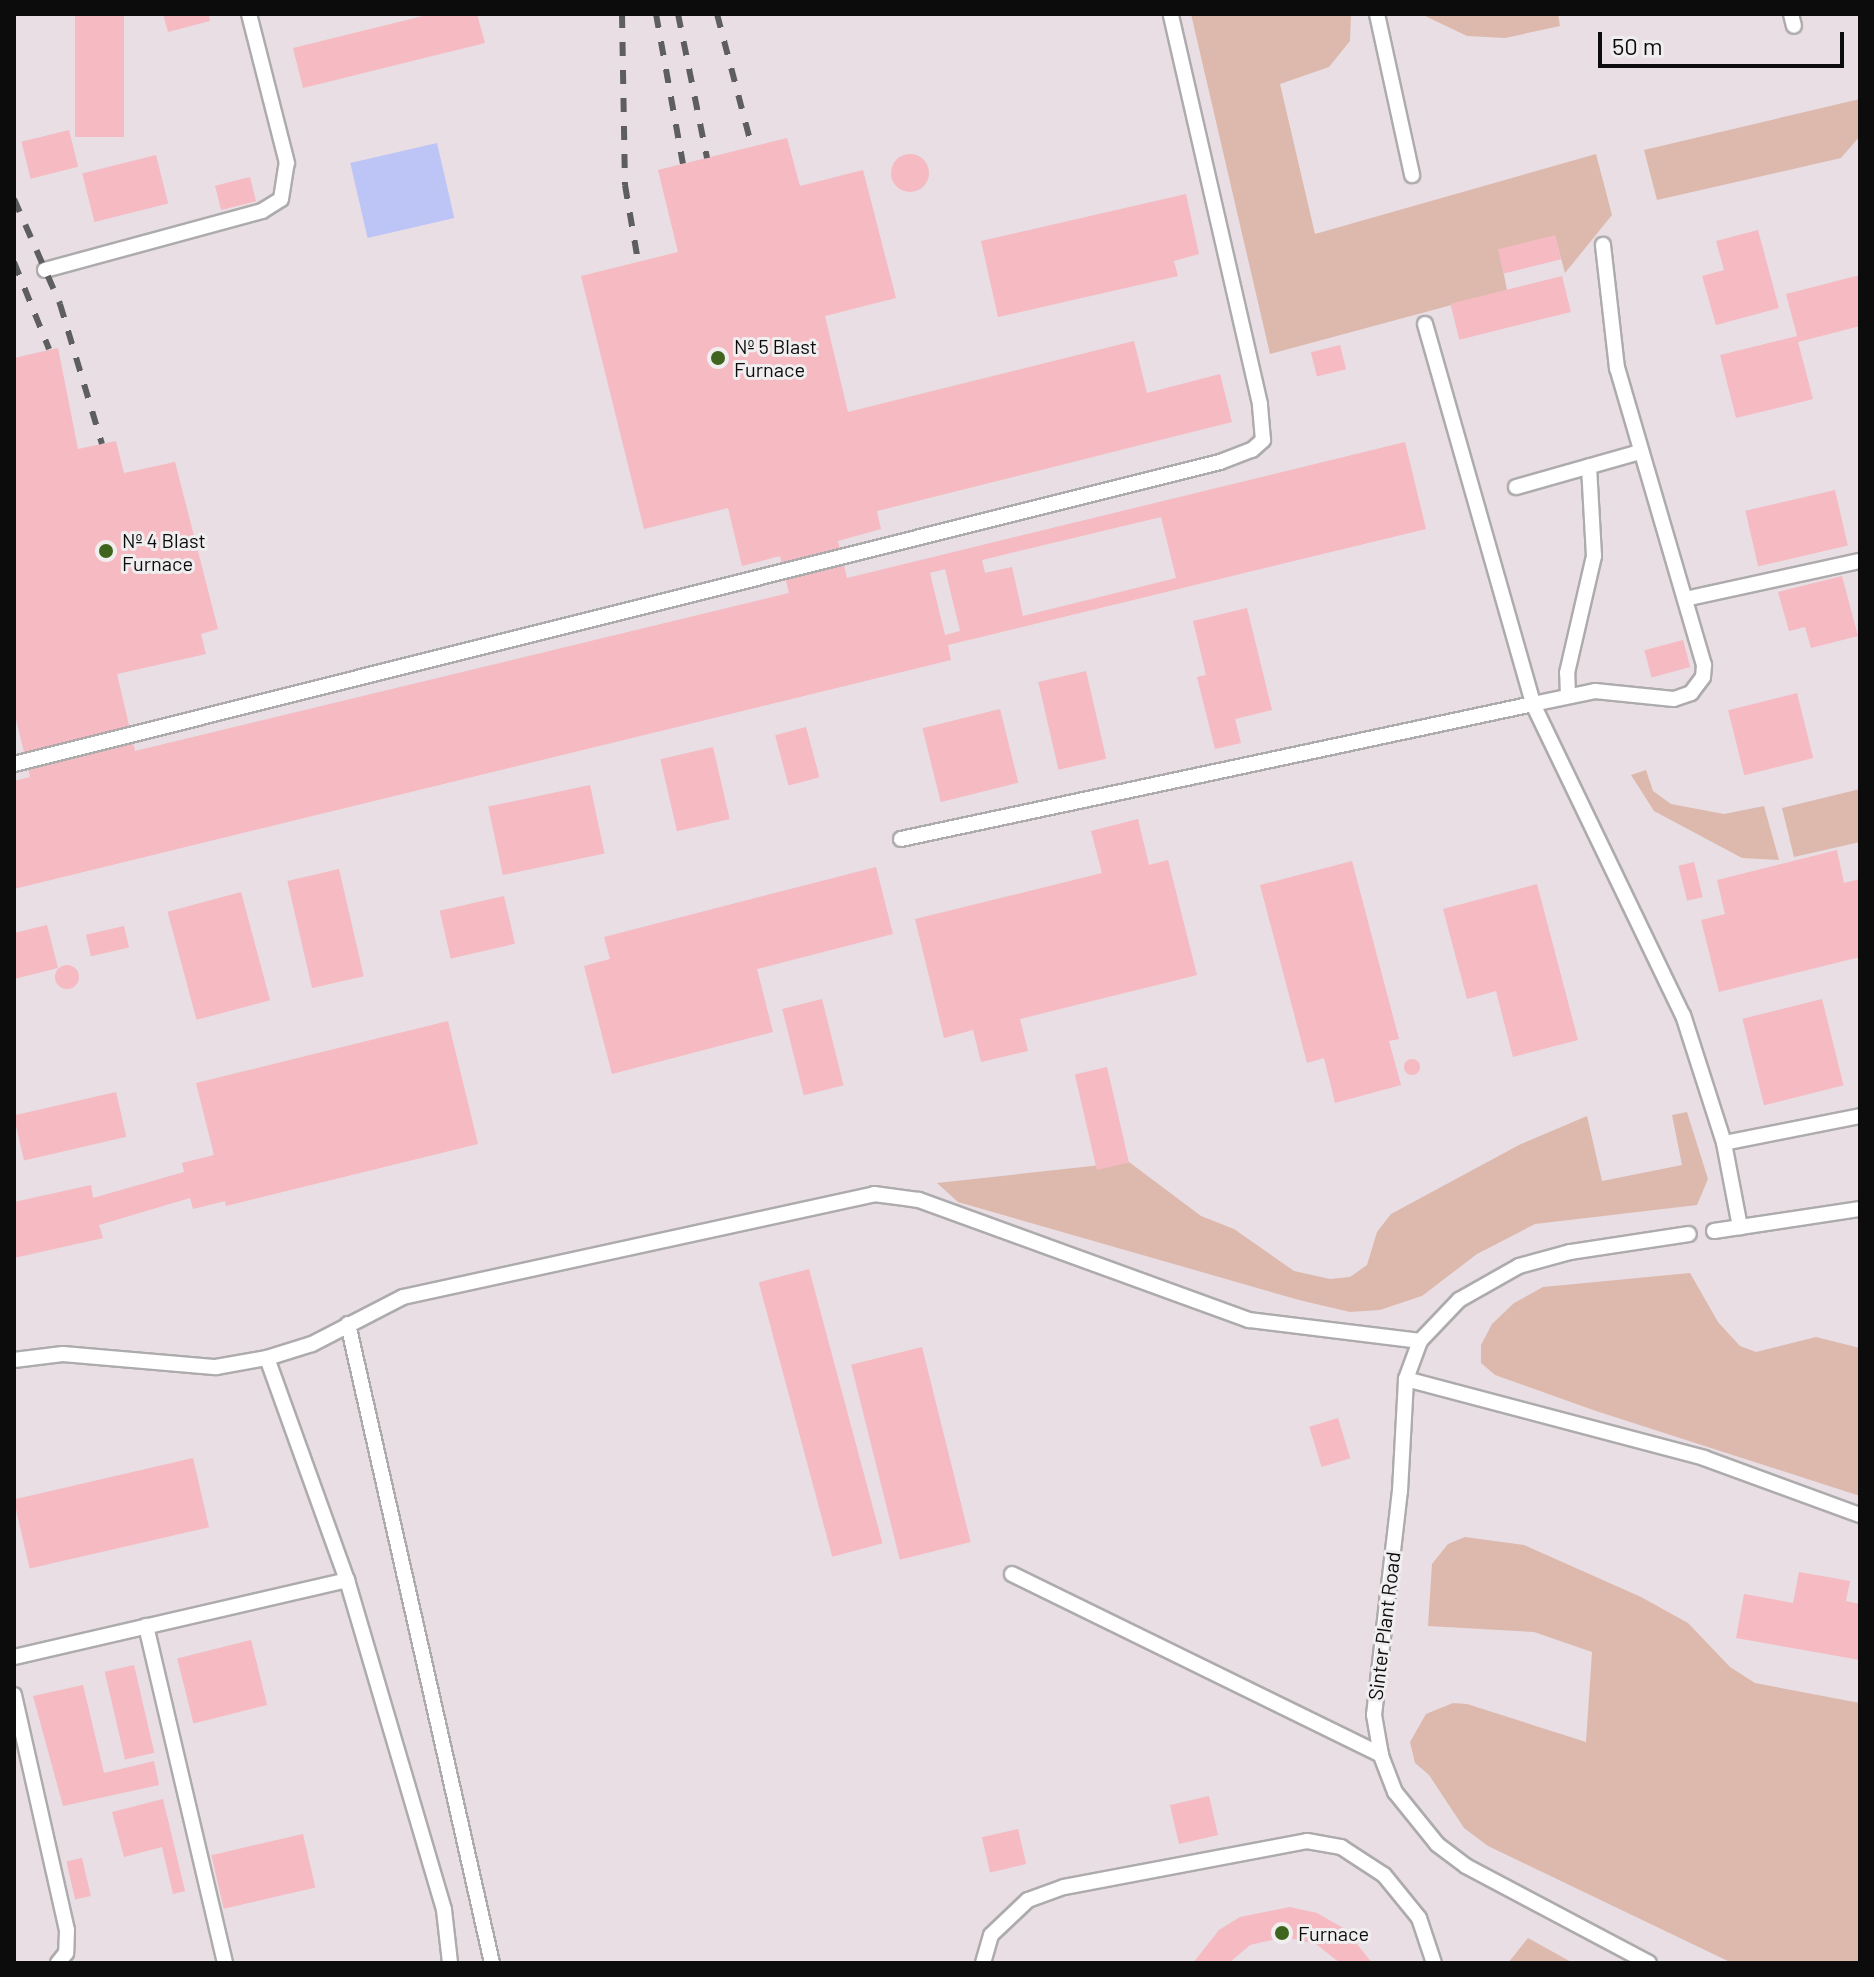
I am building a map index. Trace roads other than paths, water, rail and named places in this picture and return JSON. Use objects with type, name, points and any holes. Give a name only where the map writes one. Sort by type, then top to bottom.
[{"type":"lane","points":[[45,270],[262,211],[281,199],[287,163],[249,14]]},
{"type":"lane","points":[[14,764],[1205,466],[1252,450],[1263,440],[1260,404],[1171,14]]},
{"type":"lane","points":[[1377,14],[1412,175]]},
{"type":"lane","points":[[901,839],[1568,696],[1618,690],[1674,699],[1691,693],[1703,677],[1704,665],[1617,368],[1603,245]]},
{"type":"lane","points":[[1425,324],[1533,704],[1683,1015],[1724,1143],[1740,1227]]},
{"type":"lane","points":[[1516,487],[1640,452]]},
{"type":"lane","points":[[1568,696],[1567,673],[1594,556],[1589,466]]},
{"type":"lane","points":[[1685,599],[1860,561]]},
{"type":"lane","points":[[1724,1143],[1860,1116]]},
{"type":"lane","points":[[14,1360],[63,1354],[216,1367],[267,1358],[312,1344],[403,1297],[874,1194],[919,1200],[1249,1320],[1420,1341],[1459,1300],[1507,1271],[1570,1252],[1689,1234]]},
{"type":"lane","points":[[1714,1231],[1860,1209]]},
{"type":"lane","points":[[348,1324],[492,1963]]},
{"type":"lane","name":"Sinter Plant Road","points":[[1420,1341],[1406,1379],[1400,1491],[1374,1715],[1381,1755],[1395,1792],[1437,1844],[1466,1866],[1649,1963]]},
{"type":"lane","points":[[267,1358],[347,1580],[444,1910],[450,1963]]},
{"type":"lane","points":[[1406,1379],[1704,1458],[1860,1515]]},
{"type":"lane","points":[[1012,1574],[1381,1755]]},
{"type":"lane","points":[[14,1657],[347,1580]]},
{"type":"lane","points":[[146,1626],[225,1963]]},
{"type":"lane","points":[[14,1695],[67,1930],[66,1953],[58,1963]]},
{"type":"lane","points":[[983,1963],[996,1927],[1028,1900],[1064,1887],[1307,1841],[1341,1847],[1384,1875],[1419,1918],[1434,1963]]},
{"type":"water","points":[[437,143],[454,218],[368,238],[350,163]]},
{"type":"railway","points":[[622,14],[625,185],[638,261]]},
{"type":"railway","points":[[656,14],[683,164]]},
{"type":"railway","points":[[678,14],[707,158]]},
{"type":"railway","points":[[717,14],[752,147]]},
{"type":"railway","points":[[14,199],[60,304],[102,444]]},
{"type":"railway","points":[[14,262],[49,349]]},
{"type":"place","name":"Nº 5 Blast Furnace","points":[[718,358]]},
{"type":"place","name":"Nº 4 Blast Furnace","points":[[106,551]]},
{"type":"place","name":"Furnace","points":[[1282,1933]]}]
